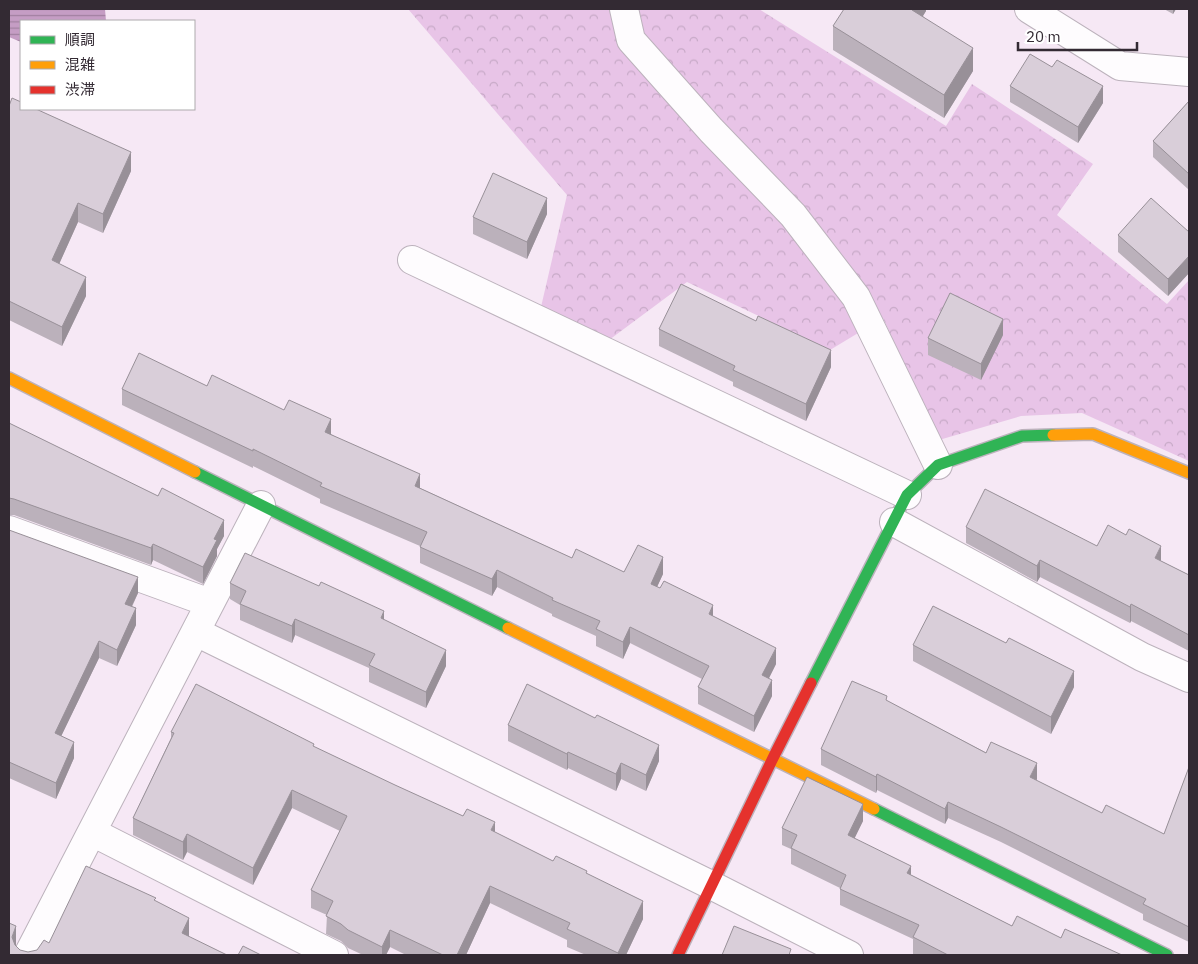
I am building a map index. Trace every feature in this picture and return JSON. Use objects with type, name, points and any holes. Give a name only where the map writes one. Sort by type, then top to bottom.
[{"type":"street","points":[[624,9],[631,40],[711,130],[793,215],[856,297],[938,465]]},
{"type":"street","points":[[1029,9],[1120,66],[1189,72]]},
{"type":"street","points":[[412,260],[908,495]]},
{"type":"street","points":[[9,378],[261,506],[773,758],[1167,955]]},
{"type":"street","points":[[678,955],[773,758],[908,495],[938,465],[1022,436],[1093,434],[1189,473]]},
{"type":"street","points":[[28,955],[261,506]]},
{"type":"street","points":[[894,522],[1142,657],[1189,678]]},
{"type":"street","points":[[9,530],[210,603]]},
{"type":"street","points":[[196,632],[711,885],[849,955]]},
{"type":"street","points":[[92,832],[334,955]]},
{"type":"green space","points":[[408,9],[759,9],[946,126],[972,84],[1093,164],[1057,215],[1167,304],[1189,280],[1189,461],[1082,413],[1021,416],[939,440],[883,318],[830,350],[687,282],[609,340],[541,307],[567,195]]},
{"type":"shaded area","points":[[9,9],[105,9],[106,20],[20,20],[20,42],[9,37]]},
{"type":"building","points":[[844,9],[913,9],[973,48],[944,95],[833,26]]},
{"type":"building","points":[[1030,54],[1052,67],[1057,60],[1103,86],[1078,127],[1010,86]]},
{"type":"building","points":[[12,98],[20,102],[20,110],[38,110],[131,152],[103,214],[78,203],[52,260],[86,277],[62,327],[9,301],[9,106]]},
{"type":"building","points":[[1189,101],[1189,174],[1153,141]]},
{"type":"building","points":[[493,173],[547,198],[527,242],[473,217]]},
{"type":"building","points":[[1151,198],[1189,232],[1189,256],[1168,279],[1118,235]]},
{"type":"building","points":[[681,284],[756,321],[758,316],[831,350],[806,404],[733,370],[735,366],[659,329]]},
{"type":"building","points":[[950,293],[1003,319],[981,364],[928,338]]},
{"type":"building","points":[[139,353],[207,386],[212,375],[284,410],[289,400],[331,419],[325,432],[420,474],[415,486],[572,558],[576,549],[624,572],[638,545],[663,557],[651,584],[660,588],[664,581],[713,605],[709,614],[776,648],[762,675],[772,680],[754,716],[698,687],[709,666],[630,627],[623,642],[596,629],[600,621],[552,600],[553,598],[497,570],[492,579],[420,547],[427,532],[320,486],[322,483],[253,449],[253,451],[122,389]]},
{"type":"building","points":[[9,423],[158,496],[162,488],[224,520],[214,539],[217,540],[203,567],[153,544],[151,548],[9,498]]},
{"type":"building","points":[[985,489],[1097,546],[1108,525],[1126,535],[1129,529],[1161,546],[1155,558],[1189,575],[1189,635],[1131,604],[1130,607],[1040,560],[1037,566],[966,527]]},
{"type":"building","points":[[9,530],[138,577],[125,604],[136,608],[117,650],[99,641],[55,733],[74,742],[56,783],[9,762]]},
{"type":"building","points":[[245,553],[319,586],[321,582],[384,611],[381,618],[446,650],[426,692],[369,665],[375,654],[295,619],[292,626],[240,604],[246,591],[230,583]]},
{"type":"building","points":[[933,606],[1006,643],[1009,638],[1074,671],[1051,717],[913,645]]},
{"type":"building","points":[[852,681],[887,696],[886,700],[986,753],[991,742],[1037,763],[1030,777],[1102,813],[1106,805],[1164,834],[1189,767],[1189,927],[1143,904],[1146,899],[1001,827],[948,802],[945,809],[877,774],[876,777],[821,749]]},
{"type":"building","points":[[196,684],[314,744],[313,746],[395,785],[463,816],[467,809],[495,822],[491,830],[553,861],[556,856],[643,901],[618,953],[567,929],[570,923],[490,886],[457,955],[443,955],[390,930],[382,947],[348,930],[326,916],[333,901],[311,890],[347,816],[292,790],[253,868],[187,834],[183,842],[133,818],[174,733],[171,732]]},
{"type":"building","points":[[527,684],[595,718],[597,715],[659,745],[646,775],[621,763],[616,774],[568,752],[567,754],[508,725]]},
{"type":"building","points":[[807,777],[863,804],[848,835],[911,866],[907,873],[1012,926],[1017,916],[1061,938],[1065,929],[1122,955],[948,955],[913,937],[919,925],[840,889],[846,875],[791,848],[797,835],[782,828]]},
{"type":"building","points":[[86,866],[156,898],[154,900],[189,918],[182,933],[227,955],[9,955],[9,923],[16,926],[12,937],[15,945],[20,950],[28,952],[37,950],[44,940],[49,943]]},
{"type":"building","points":[[734,926],[791,949],[789,955],[722,955]]},
{"type":"building","points":[[243,946],[261,955],[238,955]]},
{"type":"traffic: fast","points":[[811,683],[907,495],[938,465],[1022,436],[1053,435]]},
{"type":"traffic: fast","points":[[195,472],[508,628]]},
{"type":"traffic: fast","points":[[874,809],[1167,955]]},
{"type":"traffic: slow","points":[[9,378],[195,472]]},
{"type":"traffic: slow","points":[[1053,435],[1093,434],[1189,473]]},
{"type":"traffic: slow","points":[[508,628],[874,809]]},
{"type":"traffic: jam","points":[[678,955],[811,683]]}]
